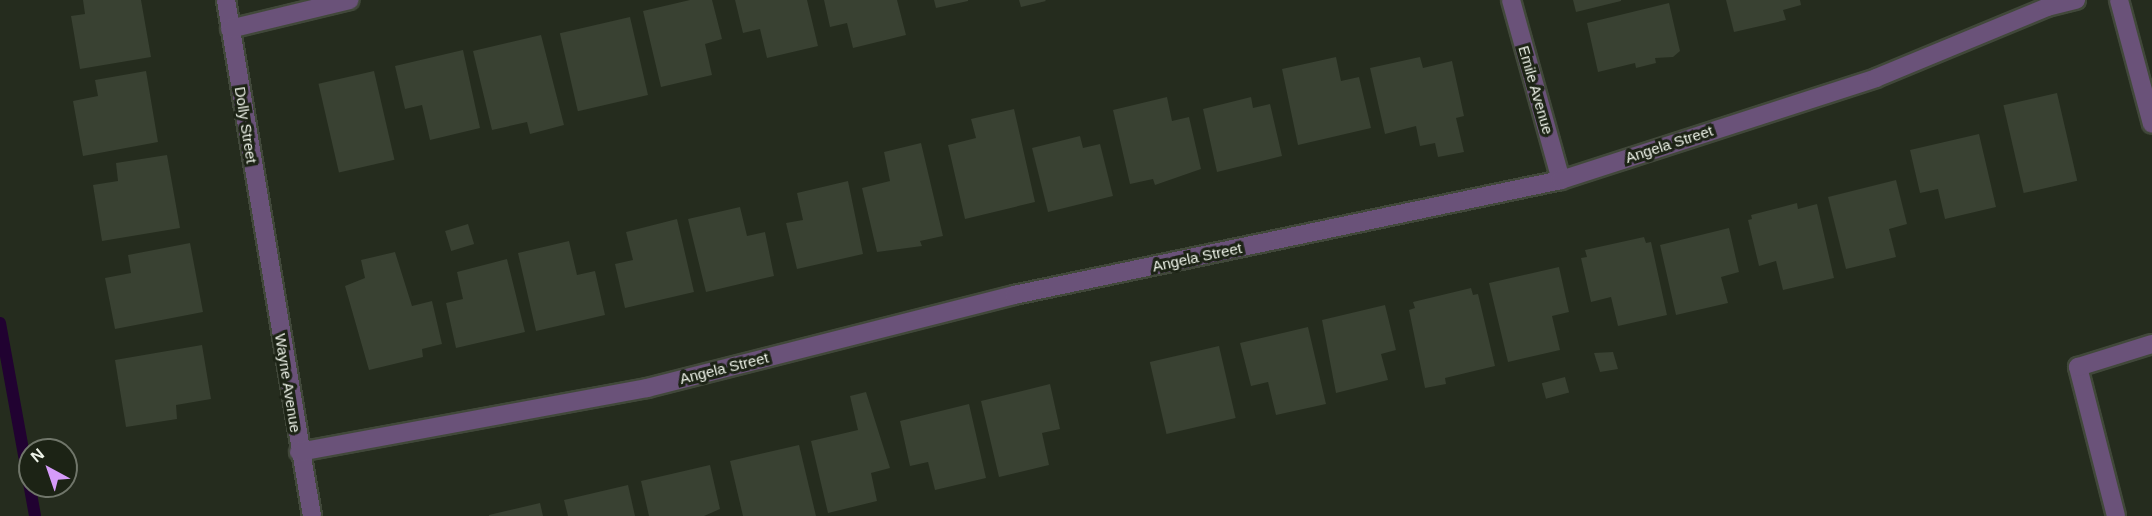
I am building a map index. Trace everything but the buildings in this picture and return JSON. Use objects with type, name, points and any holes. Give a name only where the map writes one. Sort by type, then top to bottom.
[{"type":"street","name":"Dolly Street","points":[[226,0],[267,249]]},
{"type":"street","points":[[230,29],[350,0]]},
{"type":"street","name":"Emile Avenue","points":[[1511,0],[1561,180]]},
{"type":"street","name":"Angela Street","points":[[300,452],[647,388],[1014,295],[1561,180],[1876,78],[2048,7],[2076,0]]},
{"type":"street","points":[[2119,0],[2152,124]]},
{"type":"street","name":"Wayne Avenue","points":[[267,249],[312,516]]},
{"type":"street","points":[[2116,516],[2078,367],[2152,344]]},
{"type":"waterway","points":[[0,323],[35,516]]}]
